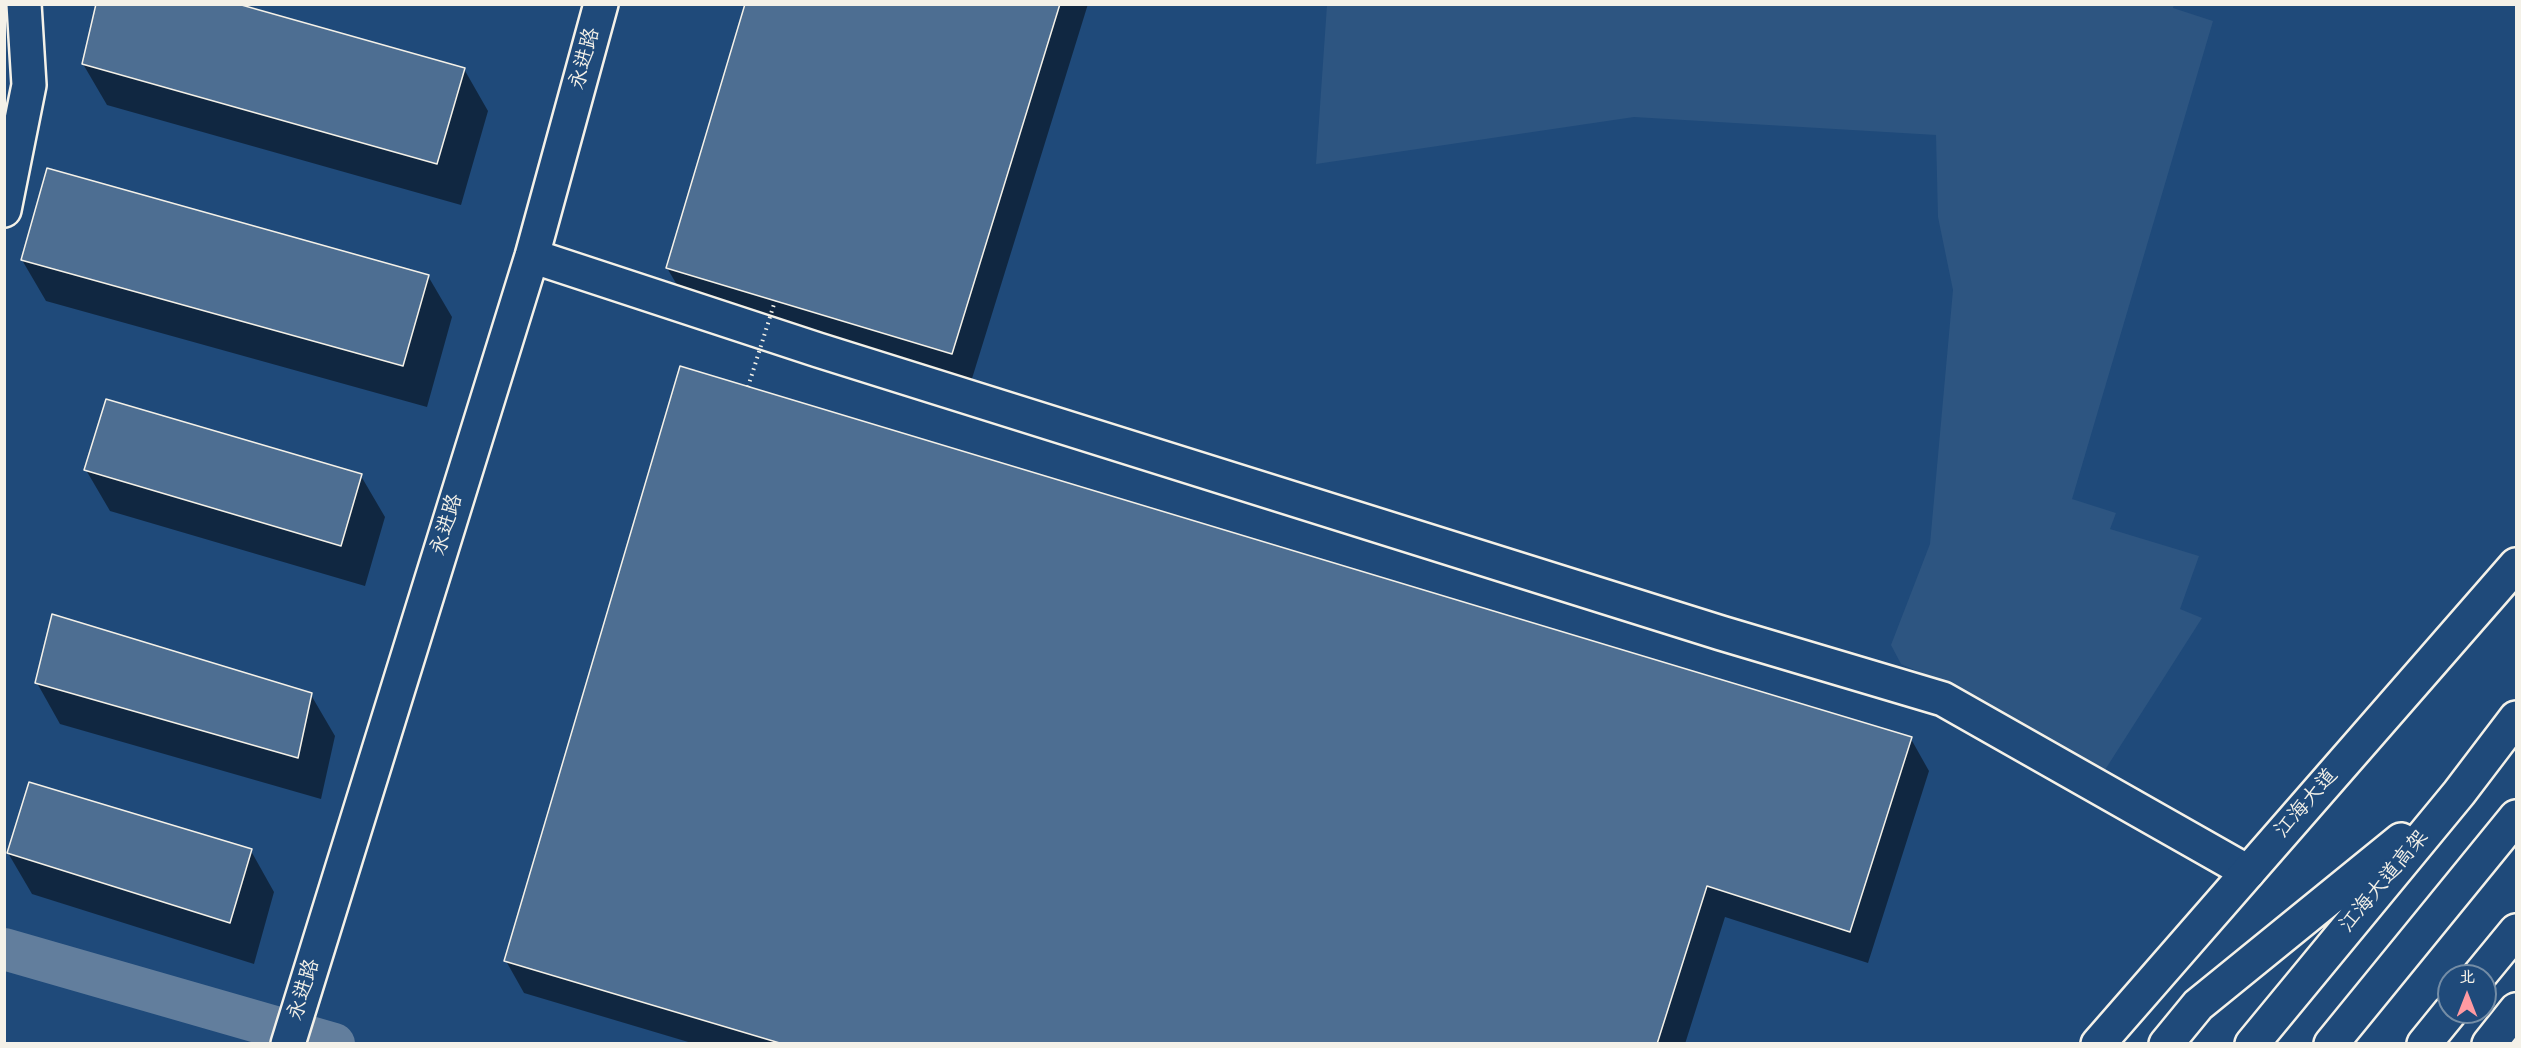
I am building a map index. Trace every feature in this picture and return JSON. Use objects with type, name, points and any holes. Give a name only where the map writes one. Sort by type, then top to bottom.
[{"type":"main road","points":[[4,210],[29,85],[24,4]]},
{"type":"main road","name":"永进路","points":[[288,1044],[532,256],[601,4]]},
{"type":"main road","points":[[532,256],[840,357],[1709,629],[1943,699],[2248,872]]},
{"type":"main road","name":"江海大道","points":[[2098,1044],[2517,565]]},
{"type":"main road","name":"江海大道高架","points":[[2252,1044],[2459,793],[2517,718]]},
{"type":"main road","points":[[2166,1044],[2198,1005],[2459,793]]},
{"type":"main road","points":[[2331,1044],[2517,817]]},
{"type":"main road","points":[[2489,964],[2517,931]]},
{"type":"main road","points":[[2489,1044],[2517,1010]]},
{"type":"main road","points":[[2424,1044],[2440,1024]]},
{"type":"path","points":[[748,387],[775,300]]},
{"type":"shaded area","points":[[2174,4],[2173,8],[2213,21],[2072,499],[2116,513],[2110,529],[2199,556],[2180,609],[2202,618],[2103,773],[1960,690],[1901,664],[1891,645],[1930,544],[1953,290],[1938,217],[1936,135],[1634,117],[1316,164],[1327,5]]},
{"type":"building","points":[[96,4],[238,4],[465,68],[437,164],[82,64]]},
{"type":"building","points":[[745,4],[1060,4],[952,354],[666,268]]},
{"type":"building","points":[[47,168],[429,275],[403,366],[21,260]]},
{"type":"building","points":[[680,366],[1912,737],[1850,932],[1707,886],[1657,1044],[783,1044],[504,961]]},
{"type":"building","points":[[106,399],[362,474],[341,546],[84,470]]},
{"type":"building","points":[[52,614],[312,693],[298,758],[35,683]]},
{"type":"building","points":[[29,782],[252,849],[230,923],[7,853]]},
{"type":"waterway","points":[[4,949],[334,1044]]}]
